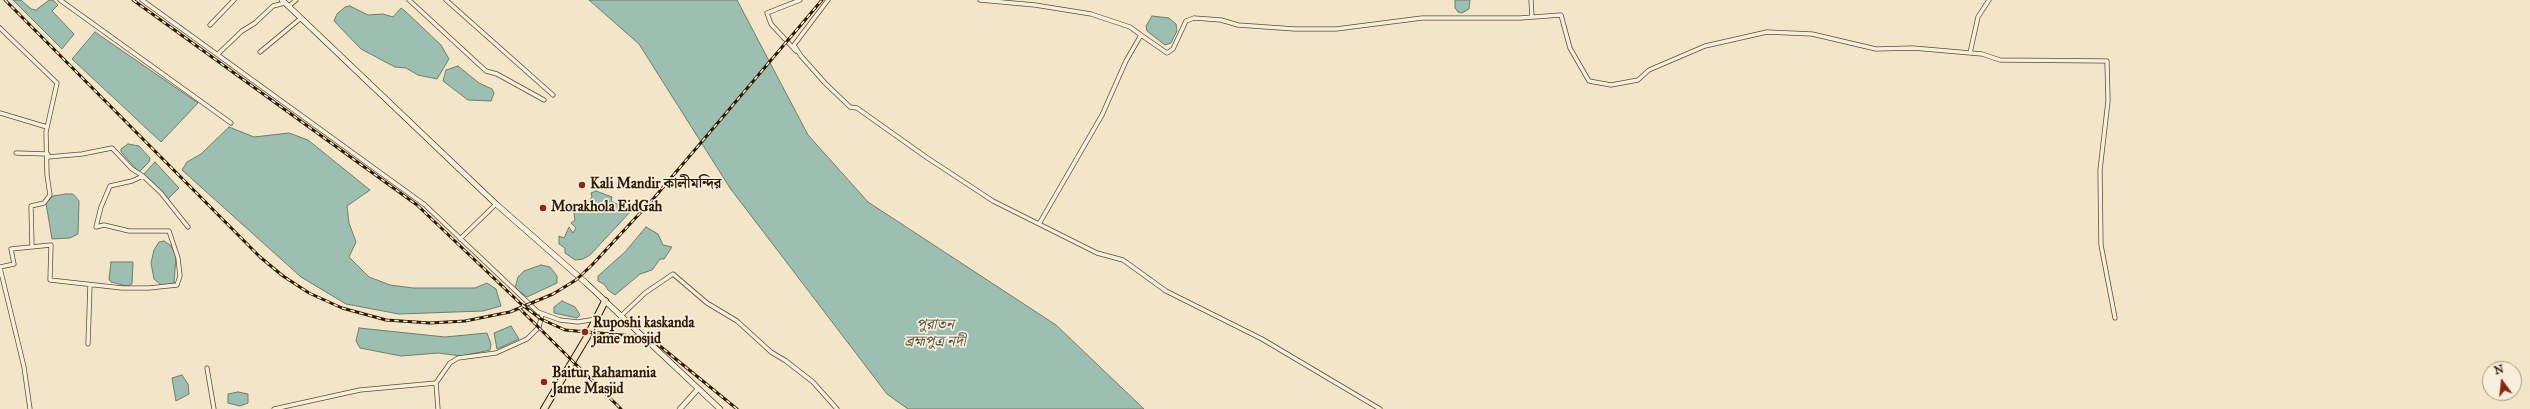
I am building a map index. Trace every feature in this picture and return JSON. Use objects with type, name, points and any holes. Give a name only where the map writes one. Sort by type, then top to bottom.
[{"type":"highway","points":[[544,409],[605,301]]},
{"type":"main road","points":[[286,3],[496,204],[622,316],[720,409]]},
{"type":"street","points":[[60,0],[230,123]]},
{"type":"street","points":[[142,0],[425,205],[542,314],[560,320],[578,322],[596,319]]},
{"type":"street","points":[[210,25],[234,0]]},
{"type":"street","points":[[218,54],[242,31],[255,23],[273,6],[296,0]]},
{"type":"street","points":[[409,0],[486,71],[497,74],[544,100]]},
{"type":"street","points":[[446,0],[553,95]]},
{"type":"street","points":[[800,0],[767,13],[771,24],[850,107],[857,108],[926,157],[993,201],[1097,253],[1123,260],[1166,291],[1262,339],[1380,409]]},
{"type":"street","points":[[801,56],[794,45],[828,0]]},
{"type":"street","points":[[980,0],[1034,5],[1091,14],[1130,27],[1163,51],[1169,53],[1177,43],[1183,25],[1194,18],[1221,20],[1249,26],[1295,29],[1343,28],[1422,18],[1532,17],[1561,15],[1565,34],[1579,66],[1589,81],[1598,84],[1611,85],[1638,80],[1649,70],[1705,46],[1767,32],[1812,34],[1876,49],[1913,48],[1982,54],[2000,60],[2107,61],[2108,101],[2100,170],[2101,245],[2115,318]]},
{"type":"street","points":[[1531,0],[1532,17]]},
{"type":"street","points":[[1970,53],[1978,17],[1989,0]]},
{"type":"street","points":[[260,52],[301,18]]},
{"type":"street","points":[[0,28],[57,81],[48,127],[50,195],[44,203],[31,206],[32,246]]},
{"type":"street","points":[[1039,224],[1102,116],[1126,61],[1141,35]]},
{"type":"street","points":[[0,113],[48,127]]},
{"type":"street","points":[[16,153],[48,155],[82,154],[112,148],[132,169],[143,176],[162,193],[188,227]]},
{"type":"street","points":[[30,409],[22,360],[0,268],[14,264],[11,249],[51,245],[50,280],[90,285],[148,288],[177,285],[180,276],[178,258],[169,231],[129,231],[104,225],[96,227],[106,194],[110,186],[132,181],[143,176]]},
{"type":"street","points":[[460,239],[496,204]]},
{"type":"street","points":[[622,316],[645,293],[674,274],[707,303],[737,321],[771,352],[786,361],[808,378],[837,409]]},
{"type":"street","points":[[88,344],[90,285]]},
{"type":"street","points":[[438,409],[436,383],[444,370],[458,358],[496,353],[527,339],[539,327],[542,314]]},
{"type":"street","points":[[207,368],[214,409]]},
{"type":"street","points":[[274,409],[285,408],[360,390],[436,383]]},
{"type":"street","points":[[680,409],[698,389]]},
{"type":"water","points":[[13,0],[21,0],[31,9],[36,10],[49,0],[53,0],[58,5],[52,11],[74,34],[62,49]]},
{"type":"water","name":"পুরাতন ব্রহ্মপুত্র নদী","points":[[589,0],[737,0],[808,135],[868,202],[1056,325],[1144,409],[908,409],[887,394],[730,188],[639,44]]},
{"type":"water","points":[[1455,0],[1470,0],[1469,9],[1462,13],[1458,12],[1455,8]]},
{"type":"water","points":[[350,6],[368,15],[383,14],[393,17],[401,8],[405,11],[441,45],[449,59],[437,79],[418,75],[406,68],[395,67],[361,49],[334,21],[337,14],[345,7]]},
{"type":"water","points":[[1152,16],[1169,18],[1176,24],[1177,31],[1171,43],[1165,45],[1147,31],[1146,26]]},
{"type":"water","points":[[95,32],[198,103],[161,142],[72,59]]},
{"type":"water","points":[[458,66],[479,83],[492,89],[494,93],[491,101],[468,100],[443,81],[446,70]]},
{"type":"water","points":[[229,127],[254,137],[289,133],[308,140],[370,190],[347,206],[349,223],[356,242],[349,257],[369,277],[390,285],[413,288],[475,288],[487,283],[496,289],[501,306],[483,311],[399,314],[346,304],[301,277],[182,170],[187,162],[201,154]]},
{"type":"water","points":[[128,144],[139,146],[150,158],[149,162],[139,172],[121,152],[121,149]]},
{"type":"water","points":[[155,162],[179,188],[168,199],[143,175]]},
{"type":"water","points":[[596,191],[612,197],[611,201],[631,211],[590,255],[583,259],[575,260],[565,253],[565,248],[559,244],[559,236],[564,238],[569,227],[573,233],[576,228],[571,223],[575,220],[574,213],[583,203],[586,204],[592,197],[591,193]]},
{"type":"water","points":[[73,194],[79,201],[78,234],[70,238],[52,239],[46,203],[53,196]]},
{"type":"water","points":[[646,227],[658,234],[663,245],[672,247],[664,259],[660,259],[652,270],[640,274],[615,295],[608,290],[604,284],[598,281],[598,276],[625,252]]},
{"type":"water","points":[[164,241],[170,245],[176,255],[174,284],[161,285],[154,279],[151,263],[154,250],[159,242]]},
{"type":"water","points":[[111,262],[133,262],[132,284],[127,286],[111,282],[109,279]]},
{"type":"water","points":[[541,265],[550,267],[557,276],[557,283],[527,297],[515,288],[518,277],[524,271]]},
{"type":"water","points":[[562,301],[575,307],[580,315],[577,318],[554,313],[554,307]]},
{"type":"water","points":[[511,326],[519,339],[497,349],[494,333]]},
{"type":"water","points":[[359,328],[445,337],[487,333],[491,344],[490,350],[462,356],[438,353],[401,356],[360,348],[356,341]]},
{"type":"water","points":[[182,375],[188,384],[189,394],[176,401],[172,378]]},
{"type":"water","points":[[238,392],[248,394],[248,403],[240,406],[228,403],[228,394]]},
{"type":"railway","points":[[5,0],[260,257],[283,276],[309,293],[342,308],[386,320],[430,323],[465,321],[510,312],[553,294],[576,280],[592,265],[654,198],[822,0]]},
{"type":"railway","points":[[133,0],[417,205],[521,304],[541,319],[565,330],[644,337],[655,342],[737,409]]},
{"type":"railway","points":[[520,309],[621,409]]},
{"type":"place","name":"Kali Mandir কালীমন্দির","points":[[582,185]]},
{"type":"place","name":"Morakhola EidGah","points":[[543,208]]},
{"type":"place","name":"Ruposhi kaskanda jame mosjid","points":[[585,332]]},
{"type":"place","name":"Baitur Rahamania Jame Masjid","points":[[544,382]]}]
